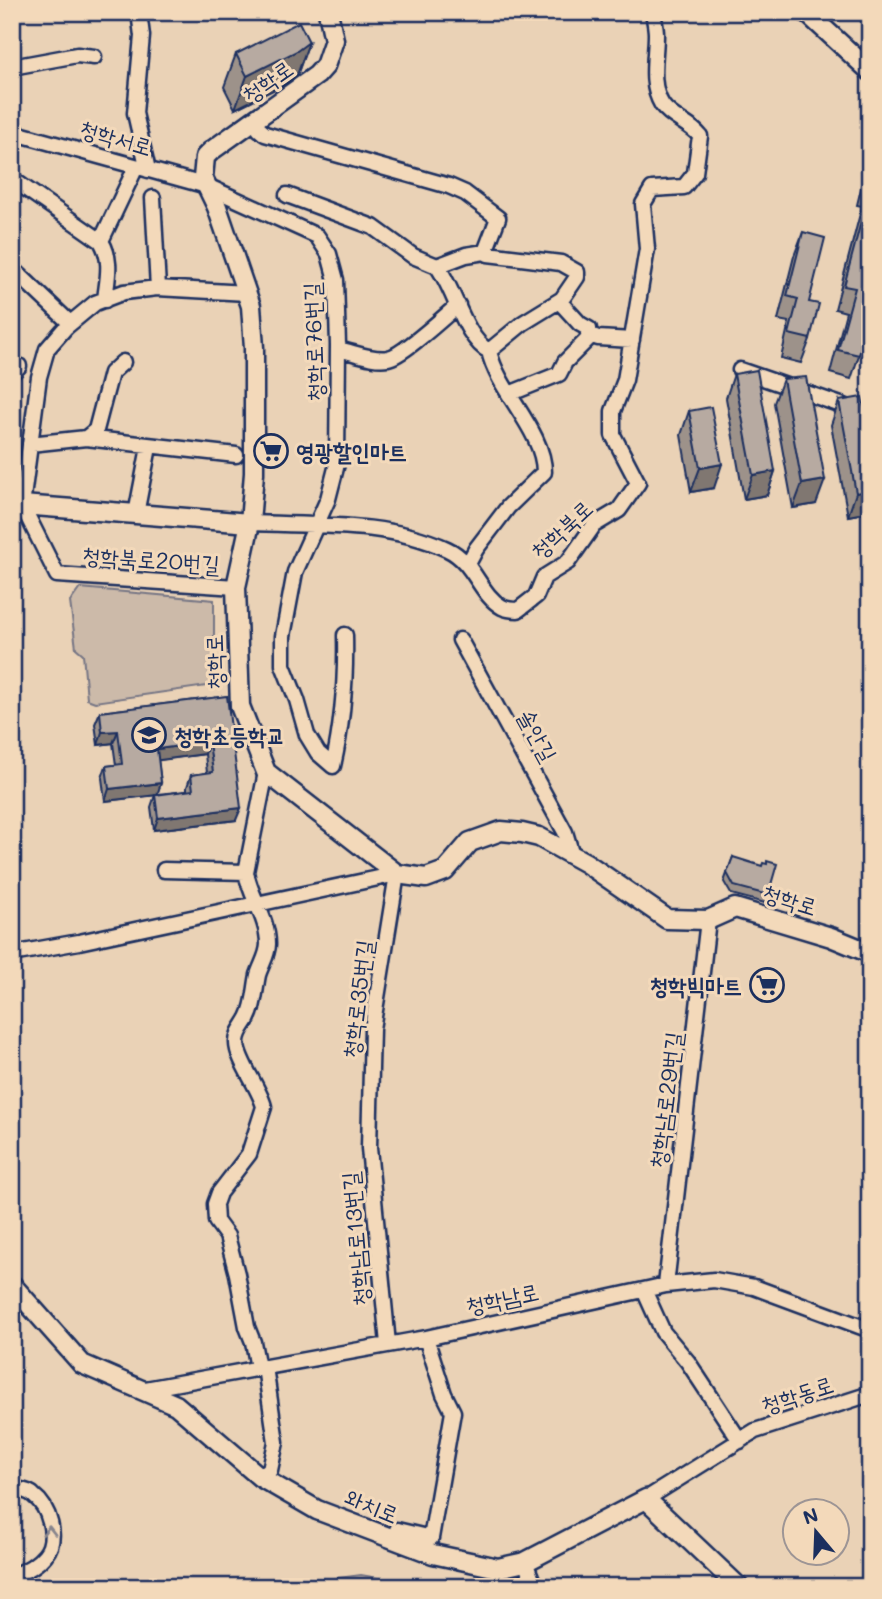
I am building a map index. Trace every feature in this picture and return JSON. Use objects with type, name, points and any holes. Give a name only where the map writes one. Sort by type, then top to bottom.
[{"type":"main road","name":"청학로","points":[[266,772],[240,706],[236,587],[250,523],[254,472],[254,348],[251,306],[217,207],[203,178],[205,157],[211,150],[317,75],[325,66],[334,40],[328,12]]},
{"type":"main road","points":[[806,12],[870,71]]},
{"type":"main road","name":"청학북로","points":[[17,507],[250,523]]},
{"type":"main road","points":[[266,772],[397,874]]},
{"type":"main road","name":"청학로","points":[[397,874],[426,878],[445,871],[470,842],[501,831],[539,836],[667,919],[708,920],[735,908],[831,937],[870,953]]},
{"type":"main road","name":"와치로","points":[[12,1285],[82,1364],[176,1405],[261,1477],[317,1510],[433,1554],[498,1568],[525,1562],[646,1499]]},
{"type":"main road","points":[[646,1499],[739,1587]]},
{"type":"street","points":[[101,242],[142,168],[135,113],[142,36],[139,12]]},
{"type":"street","name":"청학북로","points":[[250,523],[365,527],[409,535],[449,550],[468,564],[483,588],[502,608],[518,610],[536,596],[544,577],[568,562],[594,525],[619,510],[638,483],[613,435],[613,411],[625,380],[647,249],[643,204],[652,190],[684,187],[695,173],[700,136],[694,128],[671,115],[661,103],[653,74],[656,32],[653,12]]},
{"type":"street","points":[[12,67],[77,55],[94,57]]},
{"type":"street","points":[[255,119],[265,134],[437,182],[465,193],[498,218],[485,252]]},
{"type":"street","name":"청학서로","points":[[12,132],[207,187]]},
{"type":"street","points":[[12,179],[101,242],[107,251],[109,264],[105,300]]},
{"type":"street","name":"청학로76번길","points":[[207,187],[317,236],[330,254],[336,280],[337,464],[328,499],[295,572],[284,636],[283,665],[307,735],[318,753],[333,766],[341,730],[345,690],[345,635]]},
{"type":"street","points":[[287,195],[373,227],[413,256],[437,266],[473,334],[484,349],[489,351],[544,457],[544,471],[509,507],[476,549],[468,564]]},
{"type":"street","points":[[153,198],[158,288]]},
{"type":"street","points":[[437,266],[466,255],[485,252],[506,258],[561,263],[578,275],[559,301],[523,323],[489,351]]},
{"type":"street","points":[[12,268],[70,323]]},
{"type":"street","points":[[17,507],[18,481],[30,444],[39,377],[47,349],[70,323],[95,303],[124,292],[158,288],[247,293]]},
{"type":"street","points":[[509,394],[559,374],[565,362],[588,339],[589,329],[580,324],[559,301]]},
{"type":"street","points":[[338,349],[389,358],[410,345],[458,304]]},
{"type":"street","points":[[588,334],[598,338],[632,340]]},
{"type":"street","points":[[86,438],[96,430],[111,373],[123,362]]},
{"type":"street","points":[[740,370],[870,415]]},
{"type":"street","points":[[30,444],[86,438],[236,455]]},
{"type":"street","points":[[136,514],[149,447]]},
{"type":"street","name":"청학북로20번길","points":[[17,507],[57,575],[236,587]]},
{"type":"street","name":"솔안길","points":[[460,640],[565,832],[572,855]]},
{"type":"street","points":[[261,1477],[270,1470],[276,1442],[261,1367],[247,1327],[227,1236],[216,1221],[215,1204],[219,1193],[249,1154],[264,1107],[263,1099],[252,1083],[236,1044],[249,1016],[258,975],[268,947],[267,929],[249,888],[246,872],[266,772]]},
{"type":"street","points":[[164,870],[246,872]]},
{"type":"street","points":[[12,954],[397,874]]},
{"type":"street","name":"청학로35번길","points":[[369,1130],[372,1029],[397,874]]},
{"type":"street","name":"청학남로29번길","points":[[666,1285],[708,920]]},
{"type":"street","name":"청학남로13번길","points":[[369,1130],[388,1344]]},
{"type":"street","name":"청학남로","points":[[138,1390],[426,1338],[666,1285],[714,1280],[754,1287],[870,1330]]},
{"type":"street","points":[[644,1290],[663,1332],[740,1441]]},
{"type":"street","points":[[395,1541],[397,1530],[431,1538],[453,1412],[444,1394],[426,1338]]},
{"type":"street","name":"청학동로","points":[[646,1499],[755,1431],[870,1394]]},
{"type":"street","points":[[12,1488],[28,1491],[35,1496],[49,1515],[52,1533],[47,1553],[33,1566],[12,1576]]},
{"type":"street","points":[[525,1562],[535,1587]]},
{"type":"shaded area","points":[[80,588],[214,600],[214,685],[95,702],[87,699],[83,654],[76,648],[70,602]]},
{"type":"shaded area","points":[[361,1575],[427,1587],[294,1587],[302,1583]]},
{"type":"building","points":[[299,22],[309,42],[297,51],[247,76],[236,54]]},
{"type":"building","points":[[866,22],[870,22],[870,33],[867,31]]},
{"type":"building","points":[[870,164],[870,183],[865,181]]},
{"type":"building","points":[[870,188],[870,279],[866,291],[870,292],[870,315],[859,355],[838,350],[855,288],[844,286]]},
{"type":"building","points":[[803,232],[825,238],[809,302],[819,304],[810,339],[789,334],[798,299],[787,296]]},
{"type":"building","points":[[757,370],[775,471],[753,475],[734,374]]},
{"type":"building","points":[[806,377],[825,480],[802,484],[783,379]]},
{"type":"building","points":[[862,397],[870,438],[870,490],[856,493],[839,401]]},
{"type":"building","points":[[711,407],[722,464],[700,468],[689,411]]},
{"type":"building","points":[[227,696],[241,808],[158,818],[155,795],[193,790],[191,775],[213,772],[209,742],[157,749],[161,783],[109,789],[106,766],[122,764],[118,731],[102,732],[100,712]]},
{"type":"building","points":[[733,857],[762,866],[763,863],[767,864],[767,861],[777,864],[768,895],[734,886],[727,873]]},
{"type":"place","name":"영광할인마트","points":[[271,451]]},
{"type":"place","name":"청학초등학교","points":[[149,735]]},
{"type":"place","name":"청학빅마트","points":[[767,985]]}]
